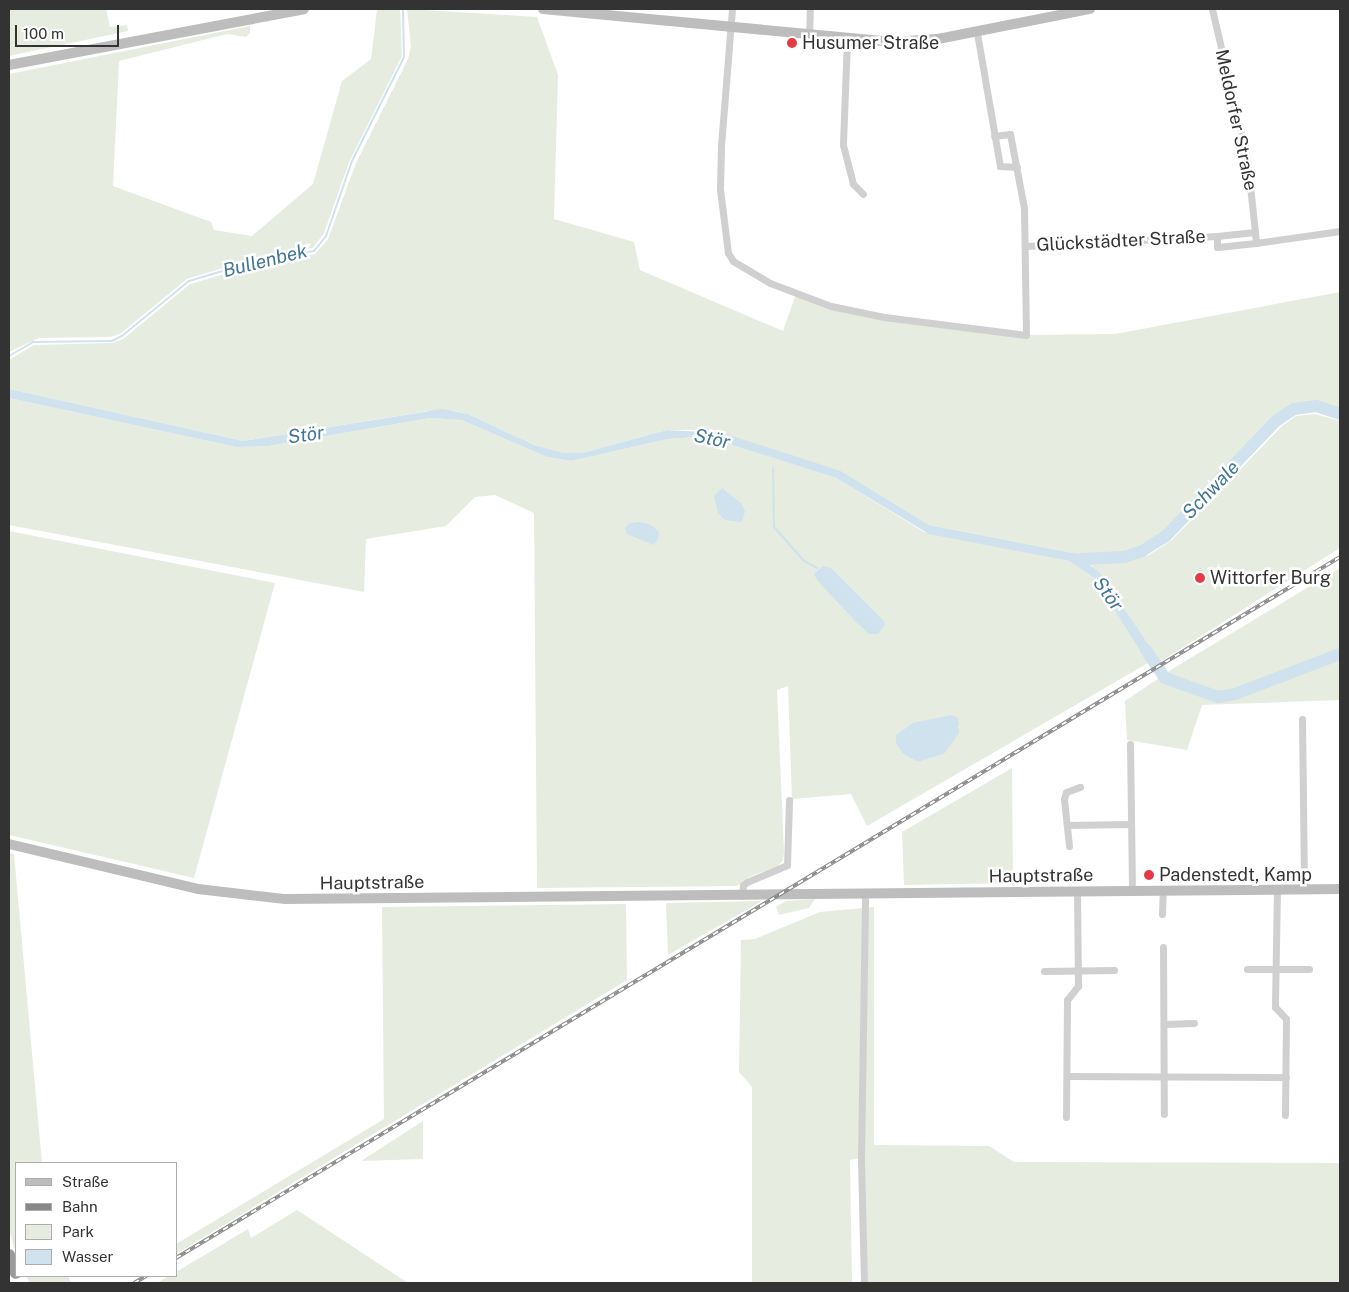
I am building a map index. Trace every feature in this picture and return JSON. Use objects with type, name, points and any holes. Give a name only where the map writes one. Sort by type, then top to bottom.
[{"type":"highway","points":[[9,1256],[15,1270]]},
{"type":"street","points":[[9,65],[304,9]]},
{"type":"street","points":[[543,9],[890,42],[977,33],[1090,9]]},
{"type":"street","points":[[732,9],[732,28],[720,147],[720,189],[728,253],[733,261],[770,283],[831,306],[884,317],[1026,335],[1026,246],[1018,167],[1010,134],[994,136]]},
{"type":"street","points":[[809,35],[810,9]]},
{"type":"street","name":"Meldorfer Straße","points":[[1212,9],[1247,160],[1255,232]]},
{"type":"street","points":[[977,33],[1000,166],[1018,167]]},
{"type":"street","points":[[847,39],[842,113],[843,145],[853,184],[863,194]]},
{"type":"street","name":"Glückstädter Straße","points":[[1217,236],[1217,246],[1256,243],[1340,231]]},
{"type":"street","points":[[1255,232],[1256,243]]},
{"type":"street","name":"Glückstädter Straße","points":[[1026,246],[1217,236],[1255,232]]},
{"type":"street","points":[[1302,719],[1304,888]]},
{"type":"street","points":[[1130,744],[1132,891]]},
{"type":"street","points":[[1069,846],[1066,792],[1080,787]]},
{"type":"street","points":[[742,896],[743,885],[747,882],[787,865],[789,800]]},
{"type":"street","points":[[1067,825],[1131,824]]},
{"type":"street","name":"Hauptstraße","points":[[9,844],[198,889],[285,899],[1340,889]]},
{"type":"street","points":[[1276,889],[1275,1007],[1286,1019],[1285,1115]]},
{"type":"street","points":[[1066,1117],[1067,1000],[1078,986],[1077,891]]},
{"type":"street","points":[[1162,914],[1163,891]]},
{"type":"street","points":[[864,1283],[861,1158],[865,894]]},
{"type":"street","points":[[1163,947],[1164,1114]]},
{"type":"street","points":[[1247,969],[1309,969]]},
{"type":"street","points":[[1044,971],[1114,970]]},
{"type":"street","points":[[1164,1024],[1194,1023]]},
{"type":"street","points":[[1067,1076],[1286,1077]]},
{"type":"green space","points":[[9,9],[106,9],[110,27],[127,25],[128,31],[9,56]]},
{"type":"green space","points":[[400,9],[402,56],[350,160],[324,233],[313,248],[259,257],[187,279],[120,334],[110,337],[39,338],[9,352],[9,74],[250,26],[250,33],[246,37],[227,34],[119,61],[113,186],[211,222],[214,230],[252,236],[313,184],[342,81],[371,59],[377,10]]},
{"type":"green space","points":[[407,9],[537,17],[558,75],[554,219],[634,242],[640,270],[783,331],[796,294],[831,306],[1026,335],[1115,334],[1340,292],[1340,414],[1316,406],[1294,409],[1276,421],[1166,536],[1160,534],[1126,553],[1099,555],[1073,553],[929,525],[841,471],[704,430],[667,430],[582,453],[564,453],[534,445],[468,414],[454,411],[428,411],[243,441],[9,389],[9,360],[34,345],[112,343],[123,339],[190,284],[256,265],[315,254],[328,239],[356,163],[408,59],[411,47]]},
{"type":"green space","points":[[9,398],[236,447],[269,446],[430,418],[462,420],[547,457],[571,461],[668,439],[695,437],[716,440],[836,478],[924,532],[1069,561],[1094,578],[1148,663],[867,826],[851,794],[792,799],[788,686],[777,690],[784,852],[783,860],[778,866],[749,877],[737,886],[537,888],[534,513],[495,495],[475,497],[446,526],[366,539],[364,592],[9,525]],"holes":[[[960,726],[944,754],[918,762],[903,754],[896,744]]]},
{"type":"green space","points":[[1315,414],[1340,421],[1340,548],[1160,662],[1090,563],[1113,563],[1149,555],[1172,540],[1282,426],[1296,416]]},
{"type":"green space","points":[[9,531],[275,583],[194,878],[9,835]]},
{"type":"green space","points":[[1340,568],[1340,700],[1202,705],[1187,750],[1127,740],[1125,701],[1174,668]]},
{"type":"green space","points":[[1012,768],[1013,883],[904,885],[902,832]]},
{"type":"green space","points":[[9,853],[14,854],[42,1162],[15,1162],[15,1250],[9,1229]]},
{"type":"green space","points":[[815,899],[809,908],[779,915],[776,907],[786,901]]},
{"type":"green space","points":[[762,901],[668,955],[666,903]]},
{"type":"green space","points":[[626,904],[627,980],[178,1253],[178,1243],[384,1119],[382,907]]},
{"type":"green space","points":[[874,907],[874,1145],[989,1146],[1014,1162],[1340,1163],[1340,1283],[864,1283],[861,1158],[850,1160],[852,1283],[752,1283],[752,1087],[739,1072],[741,940],[755,939],[820,912]]},
{"type":"green space","points":[[423,1121],[423,1159],[361,1161]]},
{"type":"green space","points":[[297,1210],[408,1283],[157,1283],[167,1277],[178,1277],[178,1271],[248,1229],[251,1238]]},
{"type":"green space","points":[[27,1277],[68,1277],[71,1283],[30,1283]]},
{"type":"water","points":[[9,389],[243,441],[442,409],[468,414],[534,445],[564,453],[582,453],[667,430],[723,433],[841,471],[929,525],[1073,553],[1099,555],[1100,563],[1090,565],[1100,573],[1160,662],[1151,668],[1094,578],[1069,561],[929,534],[836,478],[716,440],[695,437],[668,439],[571,461],[547,457],[462,420],[430,418],[269,446],[236,447],[9,398]]},
{"type":"water","points":[[722,488],[741,503],[745,511],[742,522],[725,520],[718,513],[714,496]]},
{"type":"water","points":[[640,522],[651,525],[658,531],[659,536],[654,545],[627,534],[625,528],[630,523]]},
{"type":"water","points":[[823,566],[831,568],[884,621],[885,625],[878,634],[869,634],[817,580],[814,574]]},
{"type":"water","points":[[951,715],[958,718],[959,733],[944,754],[918,762],[903,754],[896,744],[896,735],[913,723]]},
{"type":"waterway","name":"Bullenbek","points":[[9,356],[33,342],[112,341],[122,336],[189,281],[256,261],[314,251],[326,236],[352,161],[404,57],[403,9]]},
{"type":"waterway","name":"Schwale","points":[[1082,559],[1124,557],[1142,551],[1166,536],[1276,421],[1294,409],[1316,406],[1340,414]]},
{"type":"waterway","points":[[773,468],[774,527],[804,561],[817,568]]},
{"type":"waterway","name":"Stör","points":[[1146,650],[1165,678],[1218,697],[1235,694],[1340,654]]},
{"type":"railway","points":[[178,1257],[1340,557]]},
{"type":"railway","points":[[134,1283],[144,1277]]},
{"type":"place","name":"Husumer Straße","points":[[792,43]]},
{"type":"place","name":"Wittorfer Burg","points":[[1200,578]]},
{"type":"place","name":"Padenstedt, Kamp","points":[[1149,875]]}]
